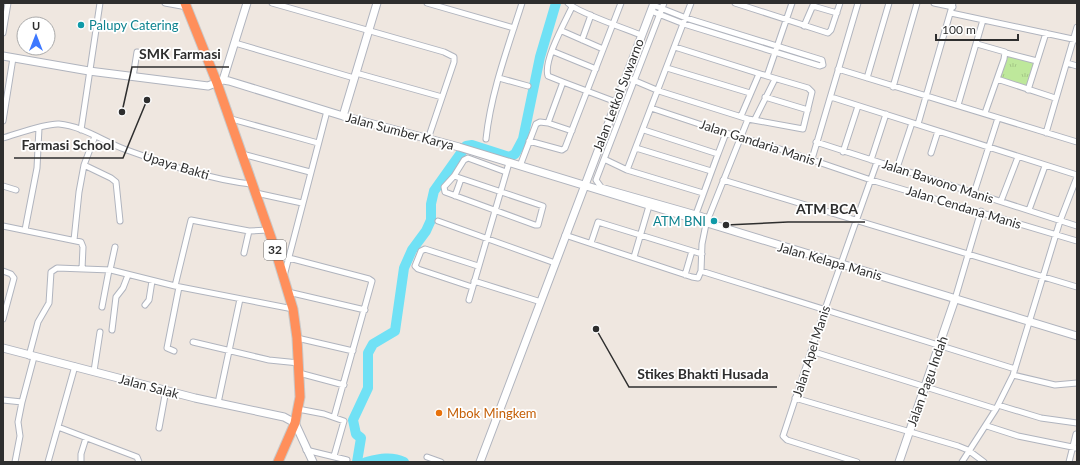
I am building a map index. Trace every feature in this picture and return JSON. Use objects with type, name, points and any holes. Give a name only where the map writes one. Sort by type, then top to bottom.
[{"type":"highway","name":"32","points":[[186,5],[220,82],[228,117],[268,230],[293,309],[299,363],[298,410],[295,423],[278,462]]},
{"type":"street","points":[[3,33],[8,3]]},
{"type":"street","points":[[81,130],[100,3]]},
{"type":"street","points":[[165,3],[186,5]]},
{"type":"street","points":[[3,56],[89,71],[208,86],[220,82],[235,43],[247,3]]},
{"type":"street","points":[[272,3],[368,32],[444,52],[454,58],[428,139]]},
{"type":"street","points":[[343,116],[377,3]]},
{"type":"street","points":[[427,3],[514,28]]},
{"type":"street","points":[[486,138],[491,104],[522,3]]},
{"type":"street","points":[[529,141],[564,150],[588,91],[620,3]]},
{"type":"street","points":[[664,3],[596,180],[601,187],[696,214],[708,221]]},
{"type":"street","points":[[627,170],[659,91],[691,3]]},
{"type":"street","points":[[735,3],[830,33],[840,3]]},
{"type":"street","points":[[767,76],[792,3]]},
{"type":"street","points":[[812,159],[858,3]]},
{"type":"street","points":[[867,78],[889,3]]},
{"type":"street","points":[[894,87],[917,3]]},
{"type":"street","points":[[918,124],[925,95],[953,5],[934,3]]},
{"type":"street","points":[[804,26],[814,4],[837,13]]},
{"type":"street","points":[[616,102],[550,78],[547,74],[552,51],[562,31],[570,5],[641,35]]},
{"type":"street","points":[[653,6],[661,12],[685,21],[776,49],[822,60],[823,63],[820,66],[776,49]]},
{"type":"street","name":"Jalan Letkol Suwarno","points":[[480,462],[583,186],[653,6]]},
{"type":"street","points":[[951,13],[1075,39]]},
{"type":"street","points":[[582,40],[591,15]]},
{"type":"street","points":[[958,105],[983,20]]},
{"type":"street","points":[[1046,133],[1055,98],[1075,39],[1077,27]]},
{"type":"street","points":[[562,31],[603,50]]},
{"type":"street","points":[[1028,90],[1046,33]]},
{"type":"street","points":[[235,43],[355,76],[442,97]]},
{"type":"street","points":[[977,44],[1004,50],[1006,53],[1037,61]]},
{"type":"street","points":[[626,77],[659,91],[748,119],[755,119],[802,130],[813,96],[812,91],[808,88],[674,47]]},
{"type":"street","points":[[552,51],[596,69]]},
{"type":"street","points":[[133,77],[137,52]]},
{"type":"street","points":[[985,113],[1006,53]]},
{"type":"street","points":[[3,121],[13,58]]},
{"type":"street","points":[[1066,63],[1077,66]]},
{"type":"street","points":[[667,68],[750,93]]},
{"type":"street","points":[[838,69],[1077,142]]},
{"type":"street","points":[[741,116],[759,74]]},
{"type":"street","points":[[498,78],[528,86]]},
{"type":"street","points":[[755,119],[775,79]]},
{"type":"street","points":[[997,79],[1055,98]]},
{"type":"street","name":"Jalan Sumber Karya","points":[[220,82],[327,110],[343,116],[520,166],[583,186]]},
{"type":"street","points":[[548,123],[563,82]]},
{"type":"street","points":[[765,97],[808,110]]},
{"type":"street","points":[[831,97],[1077,176],[1060,221],[1015,369],[987,426],[968,450],[962,462]]},
{"type":"street","points":[[843,152],[858,106]]},
{"type":"street","name":"Jalan Gandaria Manis I","points":[[651,108],[741,138],[812,159],[871,180]]},
{"type":"street","points":[[284,278],[327,110]]},
{"type":"street","points":[[871,160],[886,114]]},
{"type":"street","points":[[228,117],[318,143]]},
{"type":"street","points":[[974,193],[990,148],[998,118]]},
{"type":"street","points":[[565,235],[697,278],[701,271],[702,254],[708,221],[748,119]]},
{"type":"street","points":[[520,166],[536,124],[540,122],[548,123],[572,131]]},
{"type":"street","points":[[897,168],[912,123]]},
{"type":"street","name":"Upaya Bakti","points":[[3,138],[39,128],[46,124],[59,124],[81,130],[124,149],[302,203]]},
{"type":"street","points":[[25,230],[37,168],[39,128]]},
{"type":"street","points":[[644,130],[718,154]]},
{"type":"street","points":[[931,153],[938,131]]},
{"type":"street","points":[[696,214],[710,171],[726,133]]},
{"type":"street","points":[[74,240],[79,192],[84,166],[95,136]]},
{"type":"street","name":"Jalan Bawono Manis","points":[[816,142],[843,152],[1077,226]]},
{"type":"street","points":[[636,148],[710,171]]},
{"type":"street","points":[[240,153],[310,172]]},
{"type":"street","points":[[1000,201],[1018,157]]},
{"type":"street","points":[[454,176],[461,180],[544,208],[536,225],[494,211],[444,191],[444,187],[454,176],[464,160],[468,158],[506,172]]},
{"type":"street","points":[[604,159],[627,170],[703,193]]},
{"type":"street","name":"Jalan Apel Manis","points":[[857,462],[787,440],[784,438],[784,432],[840,264],[877,162]]},
{"type":"street","points":[[469,300],[508,163]]},
{"type":"street","points":[[84,166],[111,178],[116,182],[120,221]]},
{"type":"street","points":[[1029,210],[1045,166]]},
{"type":"street","points":[[454,196],[461,180]]},
{"type":"street","points":[[723,180],[1077,287]]},
{"type":"street","name":"Jalan Cendana Manis","points":[[871,180],[981,211],[1077,241]]},
{"type":"street","points":[[3,186],[16,190]]},
{"type":"street","name":"Jalan Kelapa Manis","points":[[583,186],[649,206],[708,221],[840,264],[1077,336]]},
{"type":"street","points":[[634,257],[649,206]]},
{"type":"street","points":[[955,299],[970,255],[981,211]]},
{"type":"street","points":[[174,351],[167,348],[177,286],[191,220],[249,231],[268,230]]},
{"type":"street","points":[[438,221],[555,263]]},
{"type":"street","points":[[591,243],[598,222],[702,254]]},
{"type":"street","points":[[3,226],[74,240],[83,244],[82,269]]},
{"type":"street","points":[[244,253],[249,231]]},
{"type":"street","points":[[102,307],[115,247]]},
{"type":"street","points":[[472,287],[418,269],[415,266],[421,251],[425,249],[478,266]]},
{"type":"street","points":[[685,275],[692,251]]},
{"type":"street","points":[[277,258],[289,258],[371,280],[373,283],[334,417]]},
{"type":"street","points":[[15,462],[20,436],[18,422],[38,322],[49,303],[51,272],[57,268],[110,270],[177,286],[293,309]]},
{"type":"street","points":[[3,271],[11,274],[14,278],[3,319]]},
{"type":"street","points":[[701,271],[1015,369]]},
{"type":"street","points":[[112,330],[116,297],[123,288],[128,275]]},
{"type":"street","points":[[145,305],[149,300],[152,280]]},
{"type":"street","points":[[474,281],[540,302]]},
{"type":"street","points":[[288,292],[365,310]]},
{"type":"street","points":[[218,403],[240,298]]},
{"type":"street","name":"Jalan Pagu Indah","points":[[899,462],[908,432],[925,388],[955,299]]},
{"type":"street","points":[[94,371],[100,332]]},
{"type":"street","points":[[297,338],[353,351]]},
{"type":"street","points":[[193,342],[269,360],[299,363]]},
{"type":"street","name":"Jalan Salak","points":[[3,348],[218,403],[280,416],[295,423]]},
{"type":"street","points":[[811,351],[886,374],[925,388],[1041,418],[1077,424]]},
{"type":"street","points":[[48,462],[75,366]]},
{"type":"street","points":[[299,373],[344,384]]},
{"type":"street","points":[[1012,375],[1055,385],[1077,384]]},
{"type":"street","points":[[159,428],[166,390]]},
{"type":"street","points":[[795,398],[968,450],[984,462]]},
{"type":"street","points":[[3,400],[22,402]]},
{"type":"street","points":[[298,410],[334,417],[344,422],[334,456]]},
{"type":"street","points":[[295,423],[306,450],[313,462]]},
{"type":"street","points":[[987,426],[1018,436],[1075,448]]},
{"type":"street","points":[[58,427],[137,457],[139,462]]},
{"type":"street","points":[[1069,462],[1075,448],[1076,434]]},
{"type":"street","points":[[81,462],[80,454],[86,438]]},
{"type":"street","points":[[306,450],[347,460]]},
{"type":"street","points":[[427,457],[441,462]]},
{"type":"green space","points":[[1007,55],[1035,61],[1028,87],[999,78]]},
{"type":"waterway","points":[[357,462],[361,438],[356,434],[353,420],[368,388],[368,353],[373,344],[395,331],[404,268],[412,250],[426,231],[431,220],[431,204],[434,191],[466,146],[472,145],[509,157],[515,154],[523,139],[540,57],[556,3]]},
{"type":"waterway","points":[[366,462],[380,459],[394,459],[404,462]]},
{"type":"place","name":"Palupy Catering","points":[[81,25]]},
{"type":"place","name":"Farmasi School","points":[[147,100]]},
{"type":"place","name":"SMK Farmasi","points":[[122,112]]},
{"type":"place","name":"ATM BNI","points":[[714,221]]},
{"type":"place","name":"ATM BCA","points":[[726,225]]},
{"type":"place","name":"Stikes Bhakti Husada","points":[[596,329]]},
{"type":"place","name":"Mbok Mingkem","points":[[439,413]]}]
